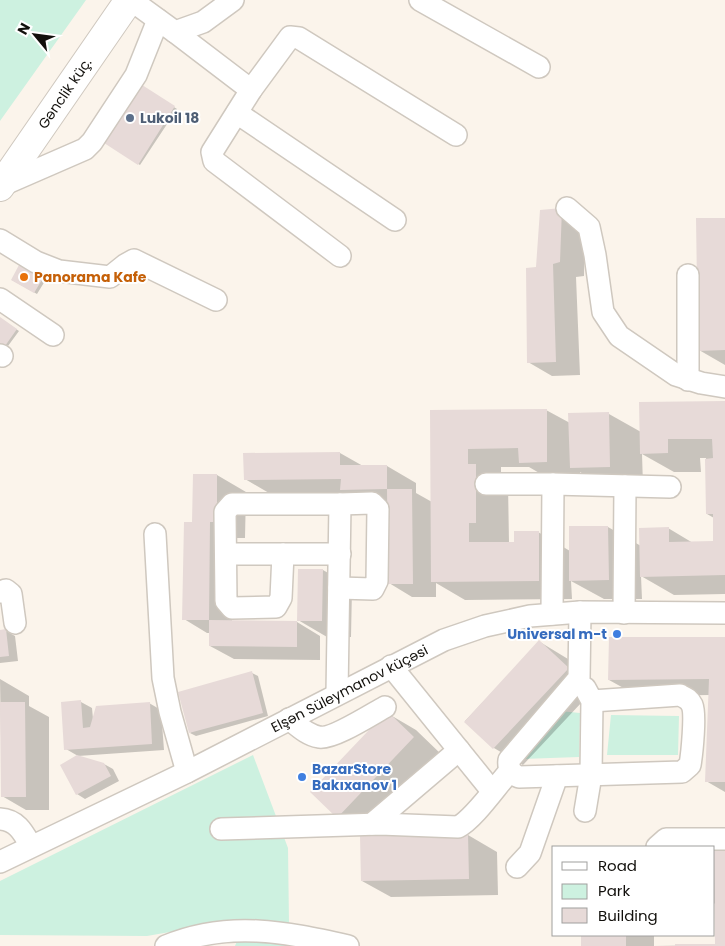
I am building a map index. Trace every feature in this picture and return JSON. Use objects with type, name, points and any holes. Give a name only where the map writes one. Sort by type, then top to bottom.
[{"type":"main road","name":"Gənclik küç.","points":[[0,186],[130,0]]},
{"type":"street","points":[[130,0],[251,90]]},
{"type":"street","points":[[166,26],[204,22],[233,0]]},
{"type":"street","points":[[420,0],[539,67]]},
{"type":"street","points":[[0,186],[85,149],[92,142],[166,26]]},
{"type":"street","points":[[340,256],[214,161],[212,152],[251,90],[290,37],[299,38],[456,135]]},
{"type":"street","points":[[236,113],[395,220]]},
{"type":"street","points":[[567,208],[589,226],[603,312],[619,336],[635,348],[688,380],[725,387]]},
{"type":"street","points":[[1,242],[36,262],[59,271],[110,277],[124,265],[134,260],[216,300]]},
{"type":"street","points":[[688,275],[688,380]]},
{"type":"street","points":[[0,299],[53,335]]},
{"type":"street","points":[[486,484],[670,487]]},
{"type":"street","points":[[552,614],[553,484]]},
{"type":"street","points":[[624,613],[625,486]]},
{"type":"street","points":[[283,554],[281,598],[276,606],[232,608],[226,601],[225,512],[232,504],[372,503],[378,509],[377,581],[373,589],[339,588]]},
{"type":"street","points":[[337,694],[340,504]]},
{"type":"street","points":[[156,534],[163,678],[170,712],[187,772]]},
{"type":"street","points":[[226,554],[340,554]]},
{"type":"street","points":[[0,592],[6,590],[11,594],[15,622]]},
{"type":"street","points":[[580,612],[579,678],[592,701],[591,775],[585,810]]},
{"type":"street","name":"Elşən Süleymanov küçəsi","points":[[0,862],[187,772],[444,640],[485,626],[530,616],[580,612],[725,612]]},
{"type":"street","points":[[391,666],[492,791]]},
{"type":"street","points":[[579,678],[509,760],[510,771],[519,777],[682,772],[690,765],[693,707],[688,699],[680,695],[592,701]]},
{"type":"street","points":[[289,719],[308,733],[320,738],[333,735],[385,707]]},
{"type":"street","points":[[372,824],[459,750]]},
{"type":"street","points":[[221,829],[372,824],[458,827],[471,817],[510,771]]},
{"type":"street","points":[[517,867],[530,853],[557,776]]},
{"type":"street","points":[[0,819],[8,819],[22,829],[31,846]]},
{"type":"street","points":[[657,846],[666,839],[725,838]]},
{"type":"street","points":[[166,946],[186,938],[211,933],[251,931],[291,934],[348,946]]},
{"type":"green space","points":[[0,0],[86,0],[0,121]]},
{"type":"green space","points":[[560,711],[580,713],[579,757],[522,759]]},
{"type":"green space","points":[[611,715],[679,716],[678,755],[607,755]]},
{"type":"green space","points":[[253,755],[288,848],[289,924],[210,925],[147,936],[0,935],[0,881]]},
{"type":"green space","points":[[237,941],[299,941],[317,946],[235,946]]},
{"type":"building","points":[[139,83],[175,106],[138,165],[101,141]]},
{"type":"building","points":[[562,208],[560,262],[553,264],[556,362],[527,363],[526,268],[536,267],[540,210]]},
{"type":"building","points":[[696,218],[725,218],[725,350],[698,351]]},
{"type":"building","points":[[19,265],[43,278],[34,293],[11,280]]},
{"type":"building","points":[[0,317],[17,329],[5,346],[0,343]]},
{"type":"building","points":[[725,401],[725,575],[640,577],[639,528],[669,527],[669,542],[713,541],[713,514],[706,514],[705,459],[713,458],[712,439],[668,439],[668,453],[640,454],[639,402]]},
{"type":"building","points":[[547,409],[547,462],[519,463],[518,448],[468,449],[468,464],[476,464],[476,523],[469,523],[469,542],[514,542],[514,531],[539,531],[539,581],[431,582],[430,410]]},
{"type":"building","points":[[609,412],[610,467],[570,468],[568,413]]},
{"type":"building","points":[[340,452],[340,465],[387,465],[387,489],[340,490],[341,479],[244,480],[243,453]]},
{"type":"building","points":[[193,474],[217,474],[217,522],[210,522],[209,620],[182,620],[184,522],[192,522]]},
{"type":"building","points":[[387,489],[412,489],[413,584],[388,584]]},
{"type":"building","points":[[569,526],[608,526],[609,580],[569,581]]},
{"type":"building","points":[[298,569],[323,569],[322,621],[297,621]]},
{"type":"building","points":[[209,620],[297,621],[297,647],[209,646]]},
{"type":"building","points":[[6,629],[9,656],[0,657],[0,630]]},
{"type":"building","points":[[609,637],[725,637],[725,782],[705,782],[709,679],[608,680]]},
{"type":"building","points":[[539,640],[569,668],[493,749],[464,722]]},
{"type":"building","points":[[252,671],[263,713],[189,733],[178,692]]},
{"type":"building","points":[[81,700],[83,728],[90,727],[96,706],[150,702],[152,744],[64,750],[61,702]]},
{"type":"building","points":[[0,702],[25,702],[26,797],[1,797]]},
{"type":"building","points":[[387,711],[414,737],[337,818],[310,792]]},
{"type":"building","points":[[77,755],[104,763],[111,776],[76,795],[60,765]]},
{"type":"building","points":[[468,834],[469,879],[361,881],[360,836]]},
{"type":"building","points":[[715,849],[725,849],[725,946],[675,946],[675,944],[715,944]]},
{"type":"building","points":[[581,936],[626,936],[626,946],[581,946]]},
{"type":"place","name":"Lukoil 18","points":[[130,118]]},
{"type":"place","name":"Panorama Kafe","points":[[24,277]]},
{"type":"place","name":"Universal m-t","points":[[617,634]]},
{"type":"place","name":"BazarStore Bakıxanov 1","points":[[302,777]]}]
